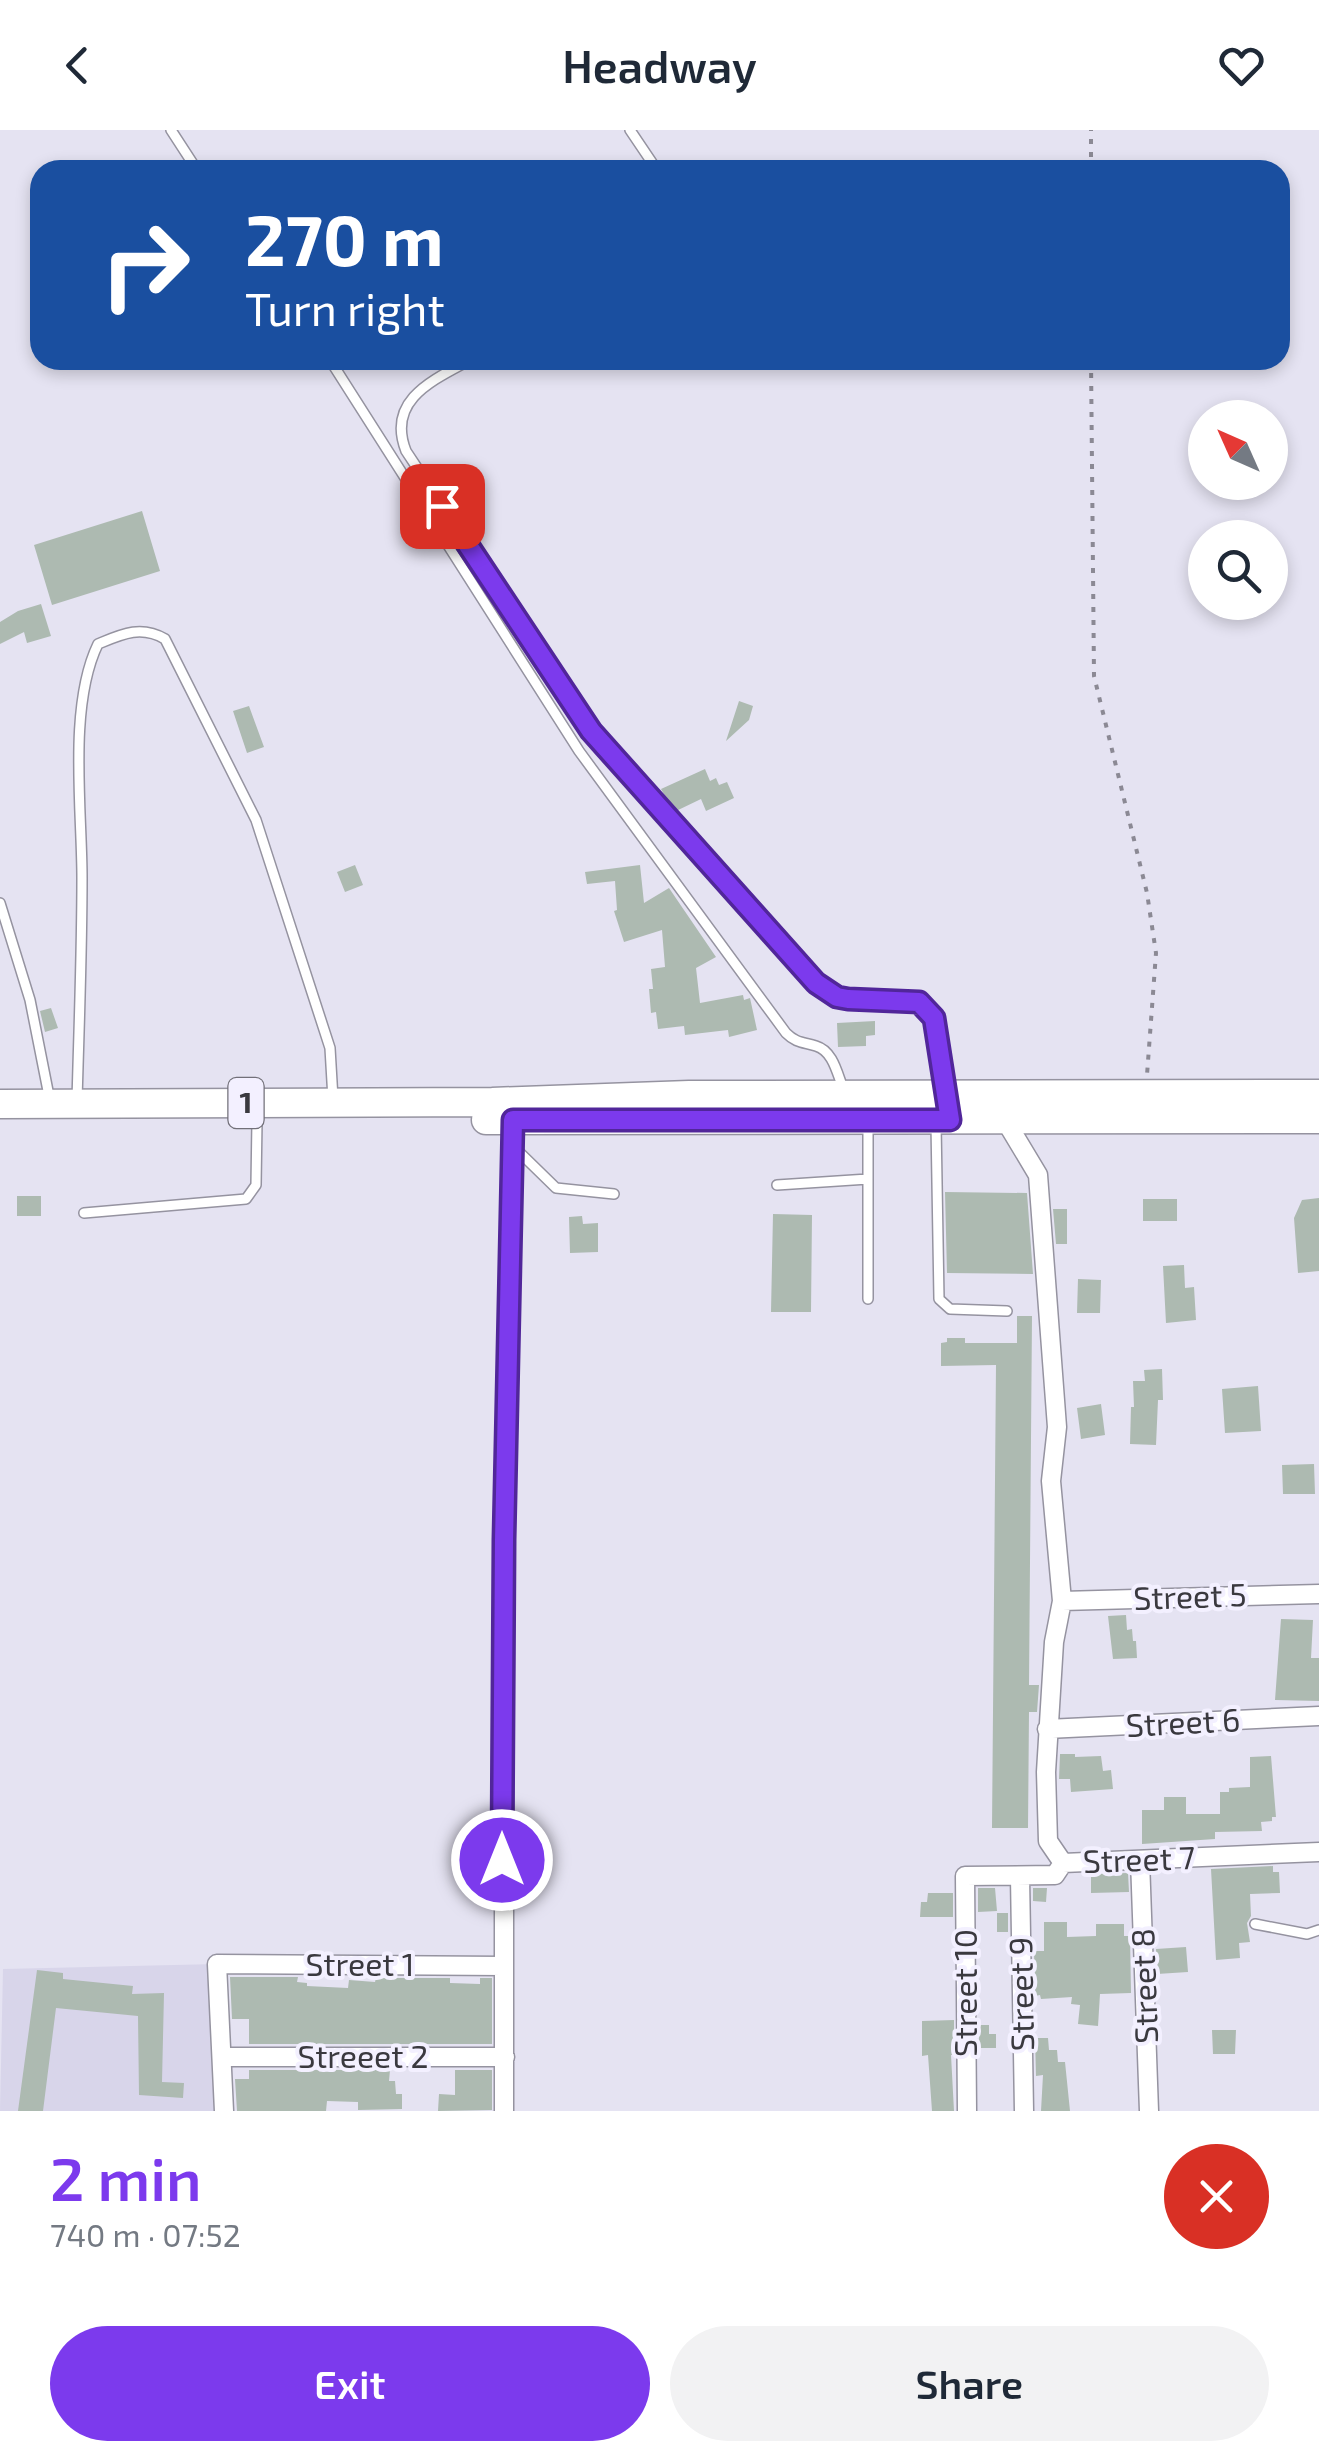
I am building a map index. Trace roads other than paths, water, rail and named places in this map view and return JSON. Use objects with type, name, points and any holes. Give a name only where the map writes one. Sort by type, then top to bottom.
[{"type":"highway","name":"1","points":[[0,1122],[257,1121],[512,1132],[868,1120],[1146,1094],[1319,1094]]},
{"type":"highway","name":"1","points":[[0,1104],[845,1095],[1005,1120],[1319,1120]]},
{"type":"street","points":[[1005,1120],[1038,1175],[1057,1427],[1051,1481],[1062,1600],[1054,1642],[1046,1772],[1048,1841],[1063,1863]]},
{"type":"street","points":[[504,2111],[504,1558],[512,1132]]},
{"type":"street","name":"Street 5","points":[[1062,1600],[1319,1594]]},
{"type":"street","name":"Street 6","points":[[1047,1730],[1319,1716]]},
{"type":"street","name":"Street 7","points":[[965,1876],[1054,1875],[1063,1863],[1319,1852]]},
{"type":"street","name":"Street 8","points":[[1140,1860],[1149,2111]]},
{"type":"street","name":"Street 10","points":[[965,1876],[966,2111]]},
{"type":"street","name":"Street 9","points":[[1020,1878],[1024,2111]]},
{"type":"street","name":"Street 1","points":[[222,2057],[217,1964],[503,1966]]},
{"type":"street","points":[[222,2057],[224,2111]]},
{"type":"street","name":"Streeet 2","points":[[222,2057],[504,2057]]},
{"type":"lane","points":[[171,130],[190,160]]},
{"type":"lane","points":[[630,130],[650,160]]},
{"type":"lane","points":[[339,370],[579,750],[786,1033],[797,1042],[818,1046],[830,1056],[845,1095]]},
{"type":"lane","points":[[454,370],[410,401],[399,425],[406,450],[591,731],[816,983],[837,997],[919,1002],[930,1011],[944,1111],[939,1298],[950,1308],[1007,1311]]},
{"type":"lane","points":[[64,1104],[82,878],[79,773],[89,664],[98,644],[128,632],[151,631],[165,639],[256,820],[330,1048],[333,1102]]},
{"type":"lane","points":[[0,902],[64,1104]]},
{"type":"lane","points":[[868,1120],[868,1299]]},
{"type":"lane","points":[[84,1213],[246,1199],[256,1185],[257,1121]]},
{"type":"lane","points":[[512,1132],[556,1188],[614,1194]]},
{"type":"lane","points":[[777,1185],[868,1179]]},
{"type":"lane","points":[[1255,1924],[1307,1934],[1319,1930]]}]
